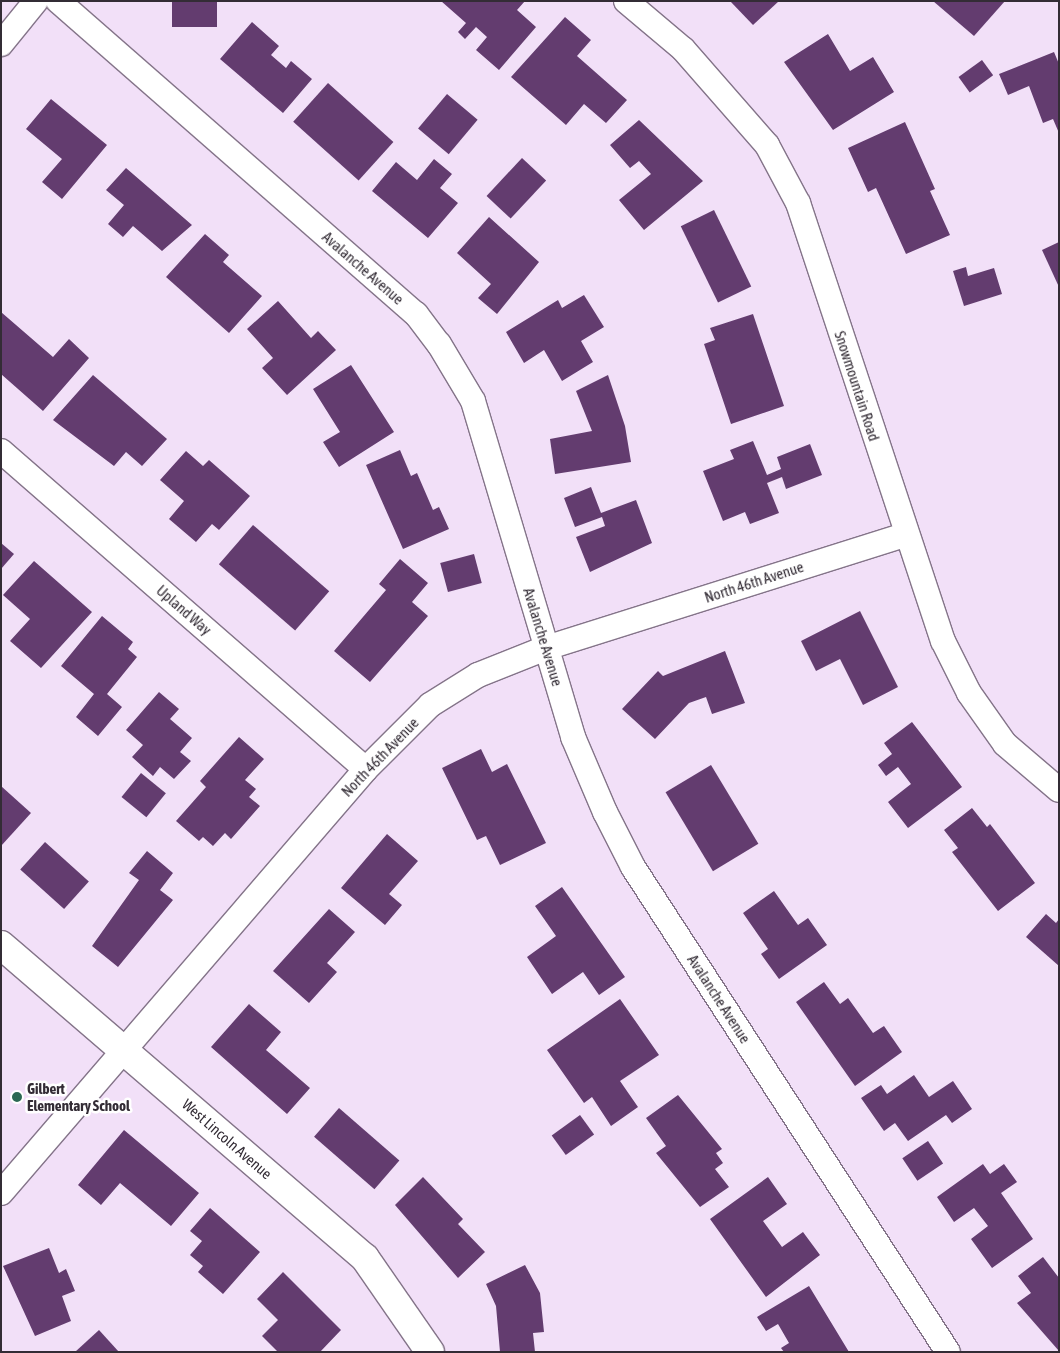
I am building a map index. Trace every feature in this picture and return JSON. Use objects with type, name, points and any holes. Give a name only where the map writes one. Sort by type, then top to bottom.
[{"type":"street","points":[[1,44],[36,1]]},
{"type":"street","name":"Avalanche Avenue","points":[[58,1],[416,314],[439,344],[473,401],[573,737],[633,867],[948,1352]]},
{"type":"street","name":"Snowmountain Road","points":[[626,1],[683,49],[767,145],[798,203],[905,535],[943,641],[969,693],[1006,744],[1059,790]]},
{"type":"street","name":"Upland Way","points":[[1,451],[366,769]]},
{"type":"street","name":"North 46th Avenue","points":[[1,1193],[122,1048],[366,769],[430,705],[478,674],[546,648],[905,535]]},
{"type":"street","name":"West Lincoln Avenue","points":[[1,945],[365,1258],[430,1352]]},
{"type":"building","points":[[172,1],[217,1],[217,27],[172,27]]},
{"type":"building","points":[[441,1],[525,1],[517,10],[536,27],[499,70],[476,50],[487,37],[476,27],[465,39],[458,32],[466,23]]},
{"type":"building","points":[[730,1],[779,1],[753,25]]},
{"type":"building","points":[[933,1],[1005,1],[974,36]]},
{"type":"building","points":[[565,17],[591,40],[577,56],[627,100],[606,123],[584,104],[566,125],[511,77]]},
{"type":"building","points":[[252,22],[279,46],[271,55],[286,68],[291,61],[312,79],[283,113],[220,59]]},
{"type":"building","points":[[828,34],[850,71],[873,57],[894,92],[833,130],[784,62]]},
{"type":"building","points":[[1054,52],[1059,64],[1059,133],[1053,119],[1043,123],[1029,86],[1008,95],[999,74]]},
{"type":"building","points":[[982,60],[993,75],[970,92],[959,77]]},
{"type":"building","points":[[328,83],[393,142],[359,181],[293,122]]},
{"type":"building","points":[[447,94],[478,120],[449,154],[418,128]]},
{"type":"building","points":[[51,99],[107,145],[62,199],[42,182],[62,159],[26,129]]},
{"type":"building","points":[[639,120],[703,181],[644,230],[619,200],[651,174],[639,161],[630,168],[610,145]]},
{"type":"building","points":[[905,122],[935,189],[930,191],[950,235],[906,254],[876,188],[868,192],[848,148]]},
{"type":"building","points":[[522,158],[546,181],[511,219],[487,196]]},
{"type":"building","points":[[434,159],[452,174],[440,188],[458,203],[428,238],[372,191],[396,162],[417,180]]},
{"type":"building","points":[[126,168],[192,225],[162,251],[133,226],[123,237],[108,224],[124,205],[106,190]]},
{"type":"building","points":[[714,210],[751,286],[718,303],[681,226]]},
{"type":"building","points":[[489,217],[539,262],[497,314],[478,298],[491,284],[457,253]]},
{"type":"building","points":[[205,234],[229,255],[223,262],[262,296],[229,333],[166,277]]},
{"type":"building","points":[[1059,242],[1059,287],[1042,250]]},
{"type":"building","points":[[966,267],[968,276],[994,268],[1002,294],[964,306],[953,271]]},
{"type":"building","points":[[584,295],[604,327],[581,341],[593,362],[562,381],[544,350],[524,363],[506,332],[558,300],[562,308]]},
{"type":"building","points":[[278,301],[311,338],[318,331],[336,350],[287,395],[262,368],[273,358],[247,329]]},
{"type":"building","points":[[1,312],[53,357],[69,339],[89,358],[43,411],[1,374]]},
{"type":"building","points":[[753,314],[784,406],[731,424],[704,344],[715,340],[710,328]]},
{"type":"building","points":[[351,365],[394,432],[339,467],[323,442],[340,432],[313,389]]},
{"type":"building","points":[[93,375],[167,439],[142,466],[126,452],[114,466],[53,420]]},
{"type":"building","points":[[608,375],[625,426],[631,462],[555,474],[550,439],[592,431],[576,391]]},
{"type":"building","points":[[753,441],[767,475],[781,469],[777,457],[810,444],[822,475],[786,489],[782,477],[767,483],[779,513],[750,524],[745,512],[723,521],[703,471],[734,459],[730,450]]},
{"type":"building","points":[[400,450],[411,476],[417,473],[433,510],[439,507],[449,529],[403,549],[366,465]]},
{"type":"building","points":[[186,451],[203,466],[209,460],[250,496],[219,530],[212,524],[196,542],[169,519],[184,501],[160,480]]},
{"type":"building","points":[[591,487],[601,513],[636,500],[652,543],[590,572],[576,537],[605,526],[602,517],[575,527],[564,498]]},
{"type":"building","points":[[253,525],[329,591],[295,631],[219,564]]},
{"type":"building","points":[[1,543],[14,554],[1,569]]},
{"type":"building","points":[[474,554],[482,583],[448,592],[440,563]]},
{"type":"building","points":[[400,559],[428,583],[412,602],[428,616],[370,682],[334,651],[386,590],[379,584]]},
{"type":"building","points":[[34,561],[92,612],[41,668],[10,641],[30,619],[3,595]]},
{"type":"building","points":[[860,611],[898,687],[863,705],[840,659],[816,671],[801,641]]},
{"type":"building","points":[[102,616],[133,642],[128,649],[137,657],[107,694],[122,707],[98,736],[76,717],[94,694],[61,666]]},
{"type":"building","points":[[725,651],[745,703],[712,714],[706,697],[689,703],[655,739],[622,709],[658,671],[663,676]]},
{"type":"building","points":[[159,692],[179,709],[170,719],[192,738],[180,752],[191,761],[174,779],[160,767],[153,776],[132,757],[143,745],[126,730]]},
{"type":"building","points":[[912,722],[962,787],[908,828],[888,802],[911,784],[898,767],[886,776],[878,765],[892,754],[884,743]]},
{"type":"building","points":[[239,737],[264,759],[245,780],[256,789],[249,797],[260,806],[231,839],[225,833],[213,846],[203,837],[199,841],[176,821],[206,787],[200,781]]},
{"type":"building","points":[[481,749],[492,772],[507,764],[546,843],[500,865],[486,836],[477,840],[442,768]]},
{"type":"building","points":[[711,765],[758,844],[713,871],[666,792]]},
{"type":"building","points":[[141,773],[166,793],[146,817],[121,797]]},
{"type":"building","points":[[1,786],[31,813],[1,846]]},
{"type":"building","points":[[972,808],[987,827],[990,824],[1035,883],[998,911],[952,852],[958,848],[944,830]]},
{"type":"building","points":[[387,834],[418,861],[389,894],[402,905],[385,925],[341,888]]},
{"type":"building","points":[[45,842],[89,881],[64,909],[20,869]]},
{"type":"building","points":[[147,851],[173,873],[160,890],[173,900],[118,967],[92,946],[139,880],[129,873]]},
{"type":"building","points":[[562,887],[625,977],[599,995],[583,972],[552,994],[527,957],[556,936],[535,906]]},
{"type":"building","points":[[774,891],[798,925],[808,918],[827,945],[779,979],[761,954],[768,949],[743,913]]},
{"type":"building","points":[[329,909],[355,932],[327,963],[337,972],[309,1003],[273,971]]},
{"type":"building","points":[[1046,914],[1056,923],[1059,919],[1059,966],[1026,937]]},
{"type":"building","points":[[824,982],[840,1004],[848,998],[873,1033],[884,1026],[902,1052],[855,1086],[796,1002]]},
{"type":"building","points":[[620,999],[659,1055],[620,1081],[638,1107],[611,1126],[592,1097],[584,1103],[547,1050]]},
{"type":"building","points":[[249,1004],[281,1032],[266,1050],[310,1088],[287,1114],[211,1047]]},
{"type":"building","points":[[914,1075],[929,1097],[953,1081],[972,1109],[952,1123],[946,1115],[908,1141],[895,1123],[884,1131],[861,1098],[881,1085],[887,1094]]},
{"type":"building","points":[[678,1095],[722,1149],[716,1153],[723,1163],[715,1169],[729,1187],[700,1207],[656,1153],[666,1146],[646,1118]]},
{"type":"building","points":[[339,1108],[399,1160],[374,1189],[314,1137]]},
{"type":"building","points":[[580,1115],[594,1134],[566,1155],[552,1136]]},
{"type":"building","points":[[124,1130],[199,1193],[171,1226],[120,1183],[101,1205],[78,1185]]},
{"type":"building","points":[[928,1141],[943,1163],[917,1181],[902,1158]]},
{"type":"building","points":[[983,1164],[990,1174],[1004,1164],[1017,1182],[1001,1193],[1033,1239],[992,1268],[971,1239],[988,1226],[974,1208],[954,1222],[937,1197]]},
{"type":"building","points":[[423,1177],[463,1219],[458,1224],[485,1252],[458,1278],[395,1205]]},
{"type":"building","points":[[768,1177],[787,1204],[763,1221],[782,1247],[803,1232],[820,1255],[766,1297],[710,1219]]},
{"type":"building","points":[[210,1208],[260,1252],[223,1294],[198,1272],[203,1266],[190,1255],[202,1241],[190,1231]]},
{"type":"building","points":[[49,1248],[59,1273],[66,1269],[75,1291],[62,1296],[71,1321],[35,1336],[3,1266]]},
{"type":"building","points":[[1043,1257],[1059,1278],[1059,1351],[1017,1303],[1031,1293],[1018,1276]]},
{"type":"building","points":[[525,1265],[540,1293],[544,1332],[533,1333],[535,1352],[500,1352],[496,1306],[486,1284]]},
{"type":"building","points":[[283,1272],[341,1330],[320,1352],[278,1352],[262,1336],[278,1320],[257,1299]]},
{"type":"building","points":[[809,1286],[849,1352],[784,1352],[781,1348],[789,1343],[778,1324],[766,1331],[757,1317]]},
{"type":"building","points":[[99,1330],[119,1352],[75,1352]]},
{"type":"place","name":"Gilbert Elementary School","points":[[17,1097]]}]
